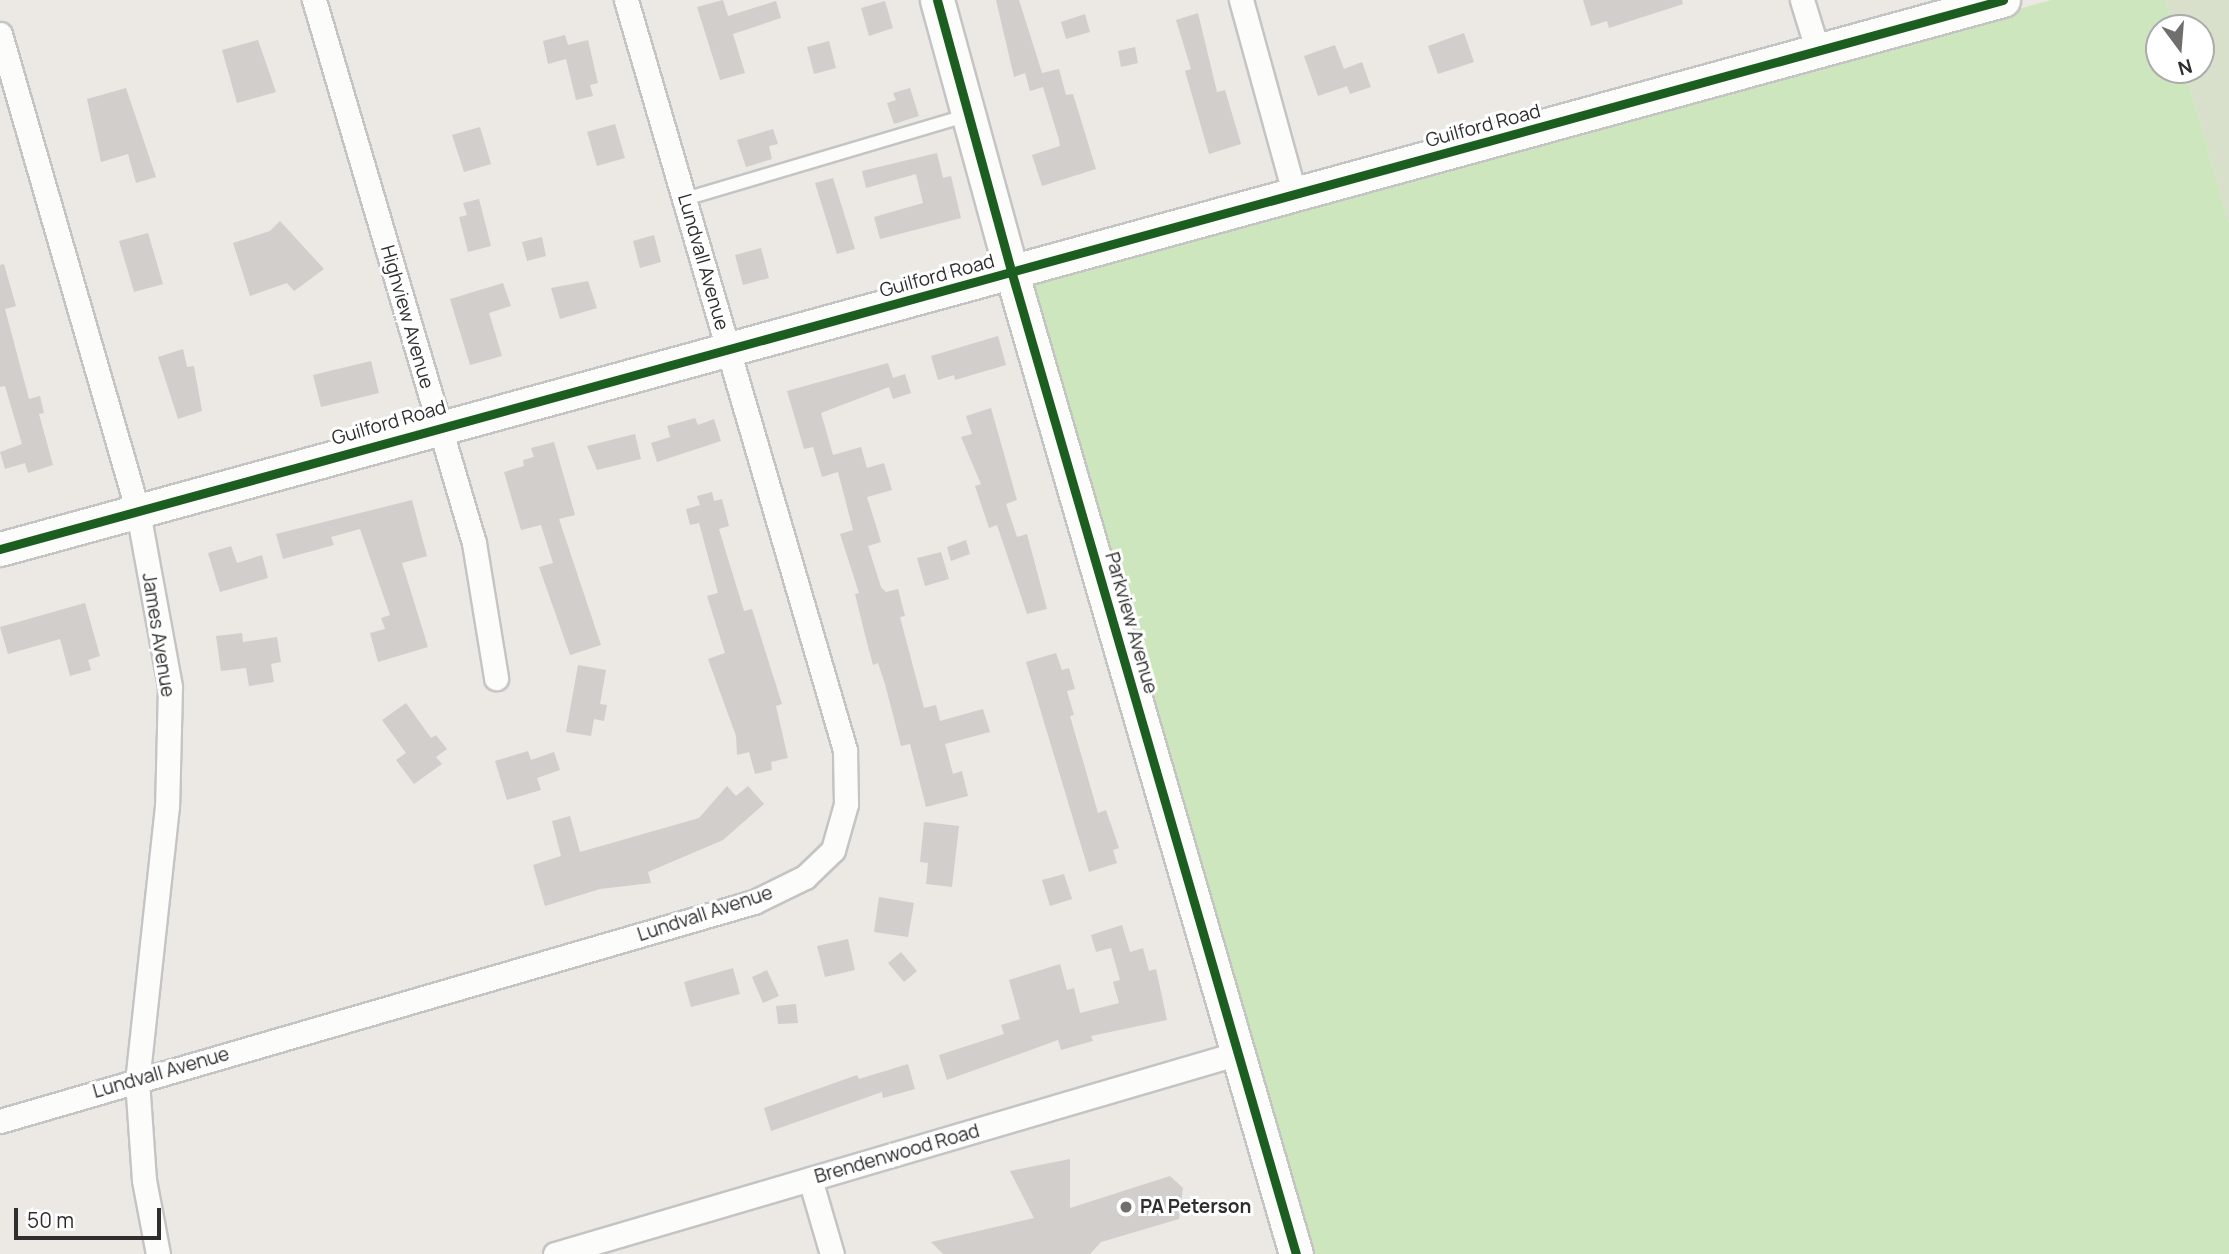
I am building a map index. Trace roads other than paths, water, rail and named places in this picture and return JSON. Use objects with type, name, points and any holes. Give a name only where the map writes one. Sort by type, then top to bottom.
[{"type":"street","name":"Highview Avenue","points":[[314,0],[474,543],[496,678]]},
{"type":"street","name":"Lundvall Avenue","points":[[0,1121],[754,902],[805,877],[833,850],[846,804],[845,750],[626,0]]},
{"type":"street","name":"Parkview Avenue","points":[[937,0],[1012,274],[1296,1254]]},
{"type":"street","points":[[1241,0],[1295,196]]},
{"type":"street","points":[[1802,0],[1818,52]]},
{"type":"street","name":"Guilford Road","points":[[0,549],[440,426],[1012,274],[2003,0]]},
{"type":"street","name":"James Avenue","points":[[0,34],[138,512],[170,687],[167,806],[137,1080],[144,1180],[158,1254]]},
{"type":"street","name":"Brendenwood Road","points":[[555,1254],[1239,1053]]},
{"type":"street","points":[[810,1179],[832,1254]]},
{"type":"lane","points":[[685,199],[970,115]]},
{"type":"place","name":"PA Peterson","points":[[1126,1207]]}]
